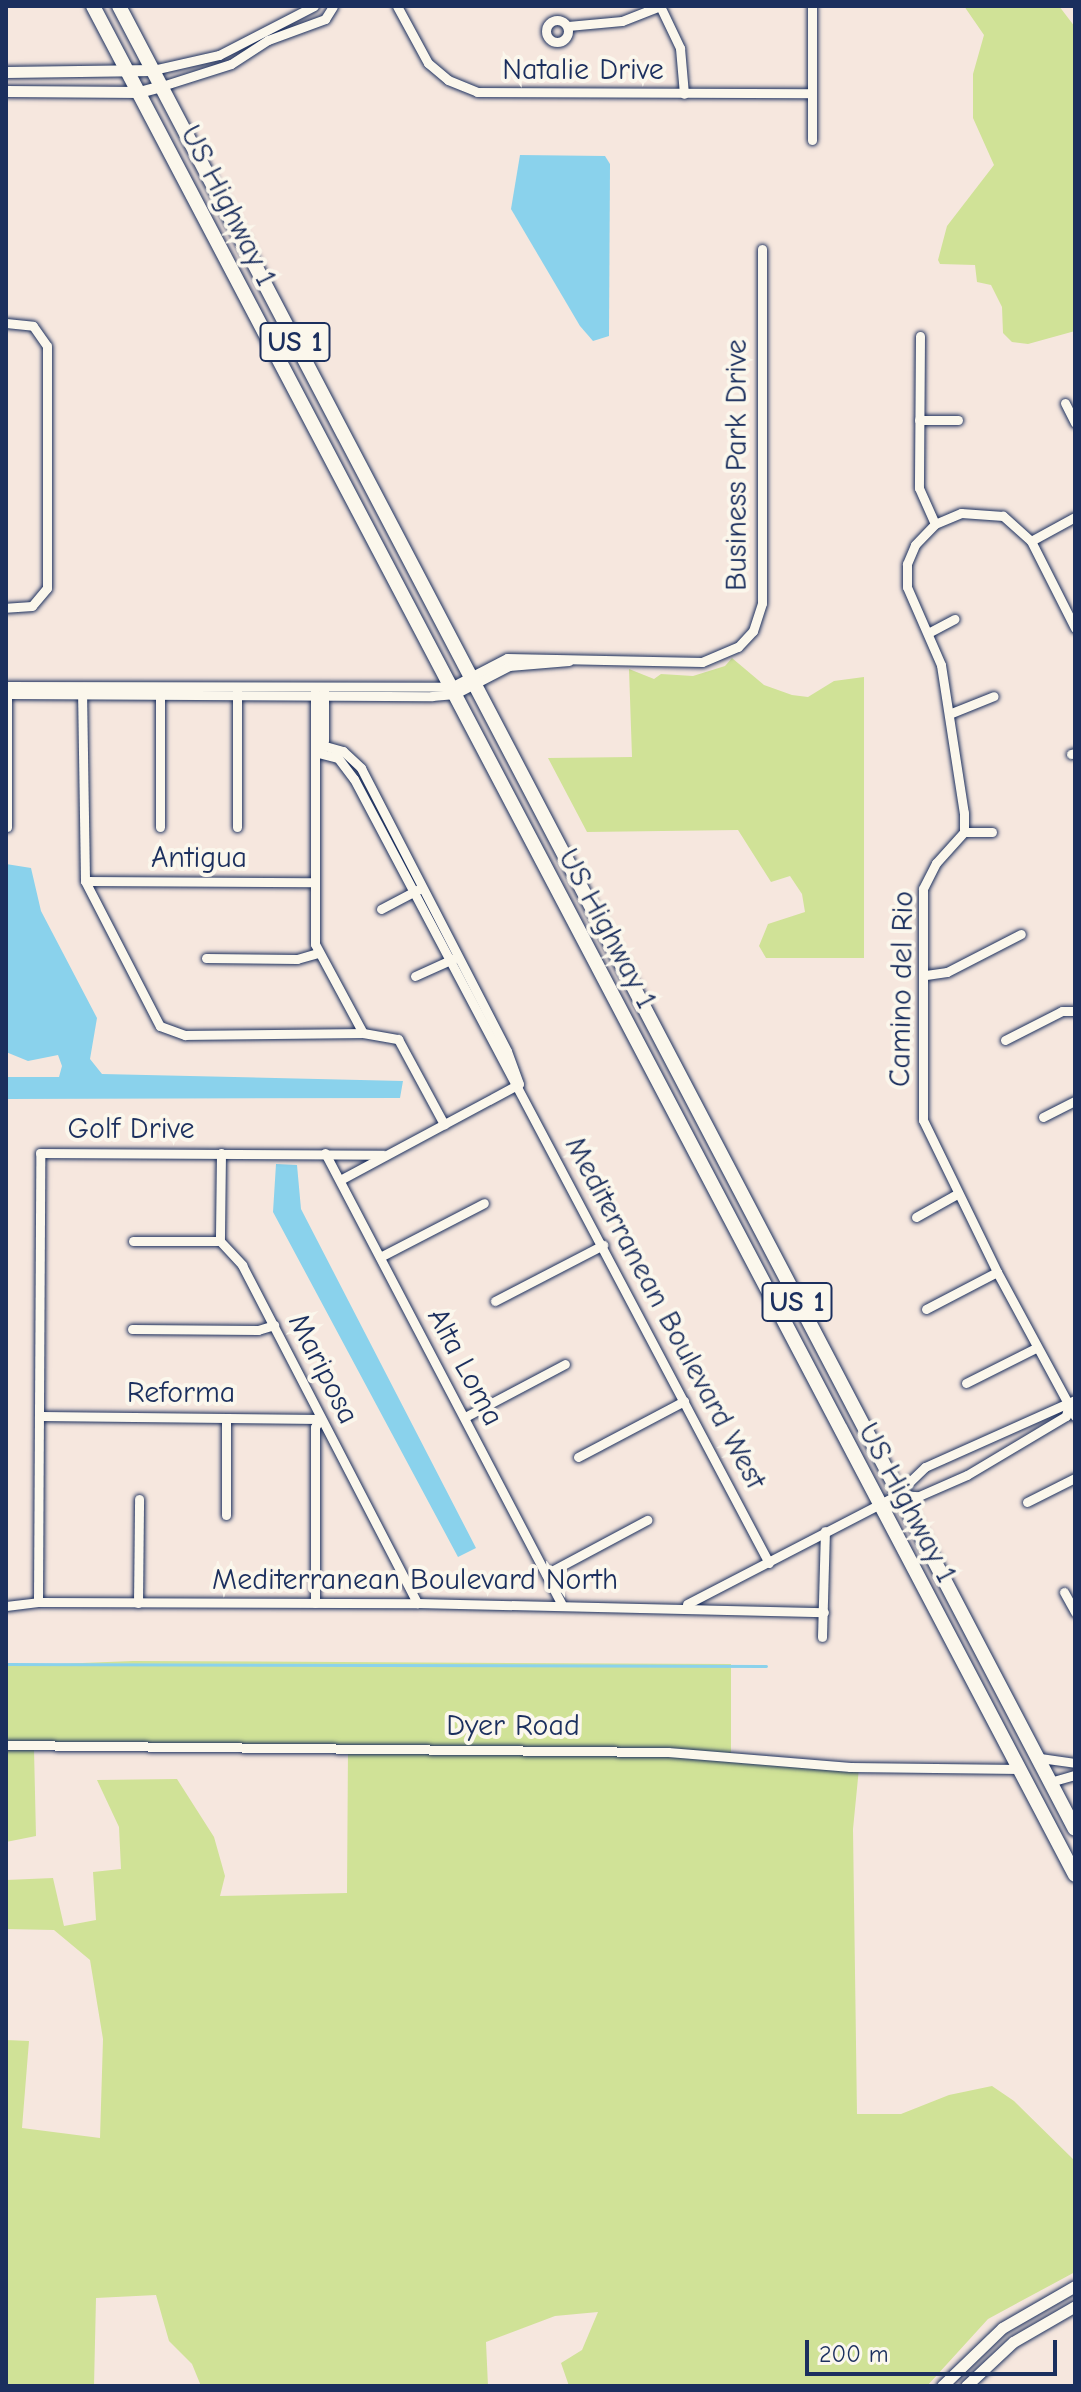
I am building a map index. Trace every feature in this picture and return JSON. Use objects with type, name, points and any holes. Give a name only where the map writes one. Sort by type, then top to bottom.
[{"type":"main road","name":"US Highway 1","points":[[93,6],[1075,1875]]},
{"type":"main road","name":"US Highway 1","points":[[119,6],[897,1495],[1075,1829]]},
{"type":"main road","points":[[687,1139],[719,1153]]},
{"type":"main road","points":[[702,1168],[735,1184]]},
{"type":"main road","points":[[1006,1743],[1050,1782]]},
{"type":"main road","points":[[1020,1769],[1062,1804]]},
{"type":"street","points":[[6,91],[139,92],[162,86],[231,64],[262,37],[314,6]]},
{"type":"street","points":[[6,72],[130,73],[153,70],[219,55],[262,37],[325,19],[333,6]]},
{"type":"street","name":"Natalie Drive","points":[[397,6],[428,63],[463,88],[497,94],[812,93]]},
{"type":"street","points":[[568,26],[622,21],[660,6],[680,48],[684,94]]},
{"type":"street","points":[[812,6],[812,140]]},
{"type":"street","name":"Business Park Drive","points":[[453,691],[509,666],[542,661],[702,662],[738,647],[758,621],[762,249]]},
{"type":"street","points":[[6,323],[33,326],[47,346],[47,588],[32,606],[6,608]]},
{"type":"street","points":[[920,336],[919,488],[935,524]]},
{"type":"street","points":[[1065,403],[1075,423]]},
{"type":"street","points":[[919,420],[958,420]]},
{"type":"street","points":[[992,832],[964,832],[941,665],[911,601],[906,574],[915,545],[935,524],[984,511],[1013,522],[1031,541],[1075,628]]},
{"type":"street","points":[[1031,541],[1075,517]]},
{"type":"street","points":[[928,633],[954,619]]},
{"type":"street","points":[[7,827],[7,690],[453,691]]},
{"type":"street","points":[[82,690],[85,881],[167,1032],[363,1033],[398,1039],[444,1124]]},
{"type":"street","points":[[160,690],[160,827]]},
{"type":"street","points":[[237,691],[237,827]]},
{"type":"street","points":[[319,691],[313,882],[318,953],[363,1033]]},
{"type":"street","points":[[949,714],[994,696]]},
{"type":"street","name":"Mediterranean Boulevard West","points":[[319,747],[347,767],[418,890],[769,1563]]},
{"type":"street","name":"Camino del Rio","points":[[964,832],[936,863],[923,889],[926,975],[923,1120],[1036,1348],[1072,1401],[1075,1416]]},
{"type":"street","name":"Antigua","points":[[85,881],[313,882]]},
{"type":"street","points":[[381,909],[418,890]]},
{"type":"street","points":[[926,975],[947,972],[1021,934]]},
{"type":"street","points":[[206,958],[297,959],[318,953]]},
{"type":"street","points":[[415,976],[454,959]]},
{"type":"street","points":[[1005,1040],[1062,1011],[1075,1011]]},
{"type":"street","name":"Golf Drive","points":[[340,1180],[519,1084]]},
{"type":"street","points":[[1043,1117],[1075,1101]]},
{"type":"street","name":"Golf Drive","points":[[38,1602],[40,1153],[383,1155]]},
{"type":"street","points":[[133,1241],[220,1241],[221,1153]]},
{"type":"street","name":"Alta Loma","points":[[325,1153],[562,1605]]},
{"type":"street","points":[[916,1217],[957,1194]]},
{"type":"street","points":[[380,1257],[484,1203]]},
{"type":"street","name":"Mariposa","points":[[220,1241],[242,1265],[417,1603]]},
{"type":"street","points":[[495,1301],[603,1245]]},
{"type":"street","points":[[926,1309],[997,1272]]},
{"type":"street","points":[[132,1329],[258,1330],[274,1325]]},
{"type":"street","points":[[966,1383],[1036,1348]]},
{"type":"street","points":[[465,1417],[565,1364]]},
{"type":"street","points":[[578,1457],[684,1401]]},
{"type":"street","points":[[897,1495],[919,1496],[967,1475],[1066,1416],[1072,1401]]},
{"type":"street","points":[[682,1606],[897,1495],[925,1467],[1072,1401]]},
{"type":"street","name":"Reforma","points":[[41,1416],[320,1419]]},
{"type":"street","points":[[226,1418],[226,1515]]},
{"type":"street","points":[[315,1603],[315,1427],[320,1419]]},
{"type":"street","points":[[1027,1502],[1075,1478]]},
{"type":"street","points":[[138,1603],[139,1499]]},
{"type":"street","points":[[546,1574],[647,1520]]},
{"type":"street","points":[[822,1637],[825,1531]]},
{"type":"street","points":[[1064,1592],[1075,1612]]},
{"type":"street","name":"Mediterranean Boulevard North","points":[[6,1606],[38,1602],[417,1603],[682,1606],[824,1612]]},
{"type":"street","name":"Dyer Road","points":[[6,1745],[668,1752],[850,1767],[1020,1769]]},
{"type":"street","points":[[1037,1757],[1053,1764],[1075,1763]]},
{"type":"street","points":[[1050,1782],[1075,1775]]},
{"type":"street","points":[[942,2386],[1002,2328],[1075,2286]]},
{"type":"street","points":[[966,2386],[1013,2342],[1075,2306]]},
{"type":"green space","points":[[964,6],[1059,6],[1075,27],[1075,331],[1028,344],[1012,342],[1003,333],[1002,307],[991,285],[977,282],[975,265],[940,264],[938,260],[947,226],[994,165],[973,118],[973,74],[984,35]]},
{"type":"green space","points":[[732,658],[764,685],[792,695],[808,697],[834,681],[864,677],[864,958],[766,958],[759,946],[768,924],[805,912],[802,894],[790,876],[771,882],[738,830],[587,832],[548,758],[632,757],[629,669],[654,679],[661,674],[693,676],[725,666]]},
{"type":"green space","points":[[133,1661],[731,1664],[731,1758],[859,1768],[853,1829],[857,2114],[901,2114],[949,2095],[992,2086],[1014,2101],[1075,2161],[1075,2272],[988,2319],[927,2386],[569,2386],[561,2363],[582,2350],[598,2312],[555,2316],[486,2342],[488,2386],[201,2386],[192,2364],[169,2341],[156,2295],[96,2298],[94,2386],[6,2386],[6,2040],[29,2041],[22,2128],[100,2138],[103,2039],[90,1960],[54,1930],[6,1929],[6,1880],[53,1878],[64,1926],[96,1920],[93,1872],[121,1869],[119,1827],[97,1780],[177,1779],[214,1837],[225,1876],[220,1896],[347,1893],[348,1748],[34,1749],[36,1836],[6,1842],[6,1666]]},
{"type":"water","points":[[520,155],[605,156],[610,164],[609,336],[593,341],[580,326],[511,209]]},
{"type":"water","points":[[6,864],[31,868],[41,911],[97,1018],[90,1059],[102,1074],[403,1081],[400,1098],[6,1099],[6,1077],[59,1077],[62,1066],[58,1055],[28,1061],[6,1052]]},
{"type":"water","points":[[276,1164],[297,1165],[301,1209],[476,1548],[458,1557],[273,1212]]},
{"type":"waterway","points":[[6,1664],[766,1666]]}]
